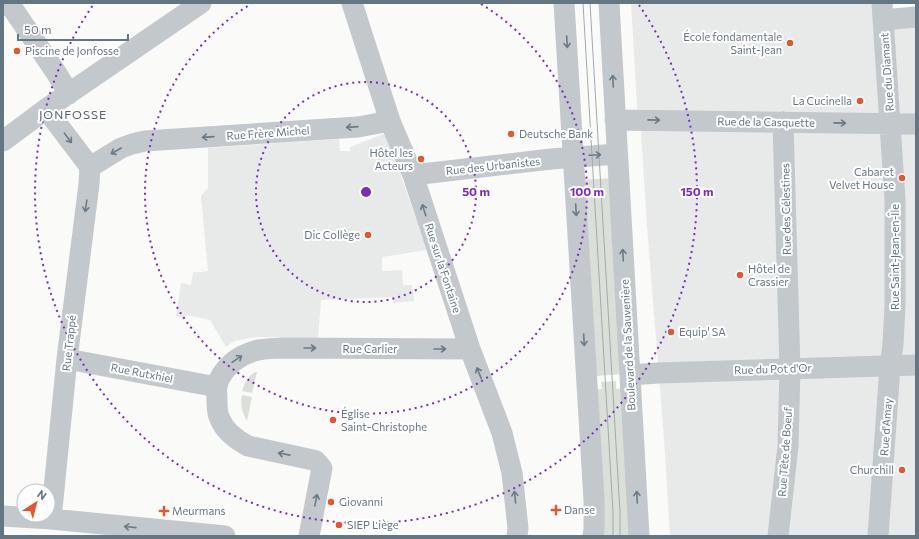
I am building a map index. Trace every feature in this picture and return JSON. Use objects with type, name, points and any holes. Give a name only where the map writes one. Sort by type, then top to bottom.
[{"type":"street","points":[[5,3],[13,10],[69,94]]},
{"type":"street","points":[[3,140],[201,3]]},
{"type":"street","name":"Rue sur la Fontaine","points":[[352,3],[390,121],[413,176],[470,349],[502,433],[512,473],[518,528],[517,536]]},
{"type":"street","points":[[564,3],[594,500],[594,529],[592,536]]},
{"type":"street","name":"Boulevard de la Sauvenière","points":[[609,3],[639,536]]},
{"type":"street","points":[[882,12],[916,17]]},
{"type":"street","name":"Rue du Diamant","points":[[882,12],[890,124]]},
{"type":"street","points":[[46,110],[90,167]]},
{"type":"street","name":"Rue de la Casquette","points":[[615,120],[916,124]]},
{"type":"street","name":"Rue Frère Michel","points":[[90,167],[121,148],[145,141],[358,127],[390,121]]},
{"type":"street","name":"Rue des Célestines","points":[[783,122],[790,369]]},
{"type":"street","name":"Rue Saint-Jean-en-Île","points":[[890,124],[895,207],[895,306],[890,366]]},
{"type":"street","points":[[573,157],[617,154]]},
{"type":"street","name":"Rue des Urbanistes","points":[[413,176],[573,157]]},
{"type":"street","name":"Rue Trappé","points":[[55,483],[67,359],[90,167]]},
{"type":"street","name":"Rue Carlier","points":[[217,387],[221,376],[232,362],[261,348],[470,349]]},
{"type":"street","name":"Rue Rutxhiel","points":[[67,359],[217,387]]},
{"type":"street","name":"Rue d'Amay","points":[[878,536],[890,366]]},
{"type":"street","name":"Rue du Pot d'Or","points":[[630,375],[916,366]]},
{"type":"street","name":"Rue Tête de Boeuf","points":[[778,536],[788,446],[790,369]]},
{"type":"street","points":[[217,387],[217,410],[220,419],[227,431],[239,441],[248,446],[313,460],[316,461],[322,468],[309,536]]},
{"type":"street","points":[[3,516],[16,517]]},
{"type":"street","points":[[56,519],[225,536]]},
{"type":"shaded area","points":[[631,3],[875,3],[916,21],[916,536],[670,536],[641,132],[637,106]]},
{"type":"shaded area","points":[[386,133],[427,250],[382,257],[382,271],[402,270],[403,285],[412,285],[414,301],[393,303],[393,297],[321,300],[318,338],[256,337],[234,341],[226,347],[210,320],[186,315],[185,319],[176,316],[181,283],[191,285],[193,272],[208,271],[201,196],[208,188],[208,148],[339,139],[340,151],[350,151],[350,147]]},
{"type":"shaded area","points":[[616,178],[622,374],[596,376],[577,180]]},
{"type":"shaded area","points":[[257,372],[252,393],[242,391],[248,378]]},
{"type":"shaded area","points":[[616,381],[616,389],[629,388],[638,536],[596,536],[589,390],[602,389],[601,382]]},
{"type":"shaded area","points":[[242,395],[252,397],[247,421],[242,408]]},
{"type":"tram line","points":[[583,3],[613,512],[613,536]]},
{"type":"tram line","points":[[590,3],[620,512],[620,536]]},
{"type":"place","name":"École fondamentale Saint-Jean","points":[[790,43]]},
{"type":"place","name":"Piscine de Jonfosse","points":[[17,51]]},
{"type":"place","name":"La Cucinella","points":[[860,101]]},
{"type":"place","name":"Deutsche Bank","points":[[511,134]]},
{"type":"place","name":"Hôtel les Acteurs","points":[[421,159]]},
{"type":"place","name":"Cabaret Velvet House","points":[[902,178]]},
{"type":"place","name":"Dic Collège","points":[[368,235]]},
{"type":"place","name":"Hôtel de Crassier","points":[[740,275]]},
{"type":"place","name":"Equip' SA","points":[[671,332]]},
{"type":"place","name":"Église Saint-Christophe","points":[[333,420]]},
{"type":"place","name":"Churchill","points":[[902,470]]},
{"type":"place","name":"Giovanni","points":[[331,502]]},
{"type":"place","name":"Danse","points":[[556,510]]},
{"type":"place","name":"Meurmans","points":[[164,511]]},
{"type":"place","name":"SIEP Liège","points":[[339,525]]},
{"type":"district","name":"JONFOSSE","points":[[73,115]]}]
